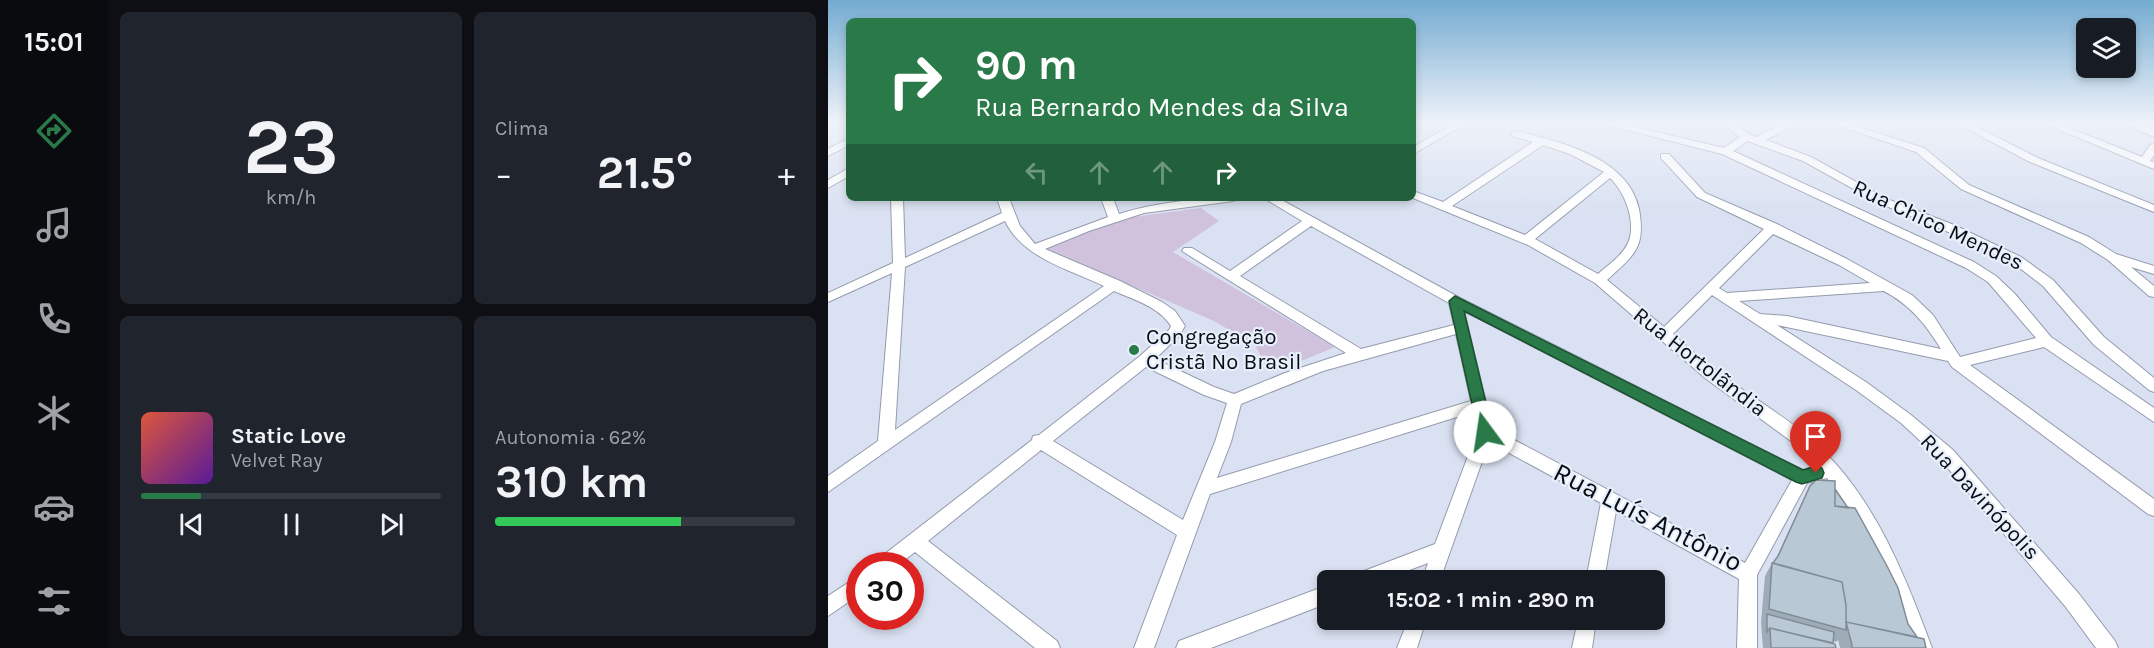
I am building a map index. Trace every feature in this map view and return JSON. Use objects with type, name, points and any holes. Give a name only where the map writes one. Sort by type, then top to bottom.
[{"type":"street","points":[[1443,207],[1524,153]]},
{"type":"street","points":[[1575,153],[1611,172],[1628,190],[1635,207],[1634,244],[1599,280]]},
{"type":"street","points":[[1729,153],[1970,265],[1992,279],[2046,341],[2154,416]]},
{"type":"street","name":"Rua Chico Mendes","points":[[1791,153],[1807,159],[1874,197],[1950,228],[2017,260],[2048,283],[2099,341],[2154,386]]},
{"type":"street","points":[[1924,153],[1965,187],[2085,240],[2112,257],[2154,293]]},
{"type":"street","points":[[2021,153],[2154,209]]},
{"type":"street","points":[[2122,153],[2149,164]]},
{"type":"street","points":[[1665,156],[1701,195],[1773,227],[1887,286],[1920,309],[1936,329],[1954,359],[2154,509]]},
{"type":"street","points":[[1526,240],[1611,172]]},
{"type":"street","points":[[828,185],[846,173]]},
{"type":"street","name":"Rua Hortolãndia","points":[[1416,195],[1526,240],[1599,280],[1711,375],[1795,435],[1830,470],[1872,531],[1895,578],[1922,648]]},
{"type":"street","points":[[886,444],[899,266],[897,201]]},
{"type":"street","points":[[901,552],[1039,441],[1145,360],[1174,333],[1178,326],[1170,314],[1157,305],[1034,249],[1017,234],[1004,201]]},
{"type":"street","points":[[1108,201],[1114,217]]},
{"type":"street","points":[[1034,249],[1114,217],[1160,207],[1209,201]]},
{"type":"street","points":[[1275,201],[1455,301],[1802,477],[1830,470]]},
{"type":"street","points":[[828,298],[1008,215]]},
{"type":"street","points":[[1230,277],[1310,221]]},
{"type":"street","points":[[1664,334],[1719,293],[1773,227]]},
{"type":"street","points":[[1188,251],[1357,353]]},
{"type":"street","points":[[2112,257],[2154,270]]},
{"type":"street","points":[[828,485],[1115,284]]},
{"type":"street","points":[[1719,293],[1887,286]]},
{"type":"street","name":"Rua Davinópolis","points":[[1719,293],[1906,419],[1947,455],[2072,600],[2108,648]]},
{"type":"street","points":[[1435,570],[1485,432],[1455,301]]},
{"type":"street","points":[[1759,318],[1787,321],[1954,359],[2046,341]]},
{"type":"street","points":[[1145,360],[1209,391],[1235,400],[1282,379],[1357,353],[1460,328]]},
{"type":"street","points":[[1144,648],[1223,442],[1235,400]]},
{"type":"street","points":[[1205,489],[1478,405]]},
{"type":"street","name":"Rua Luís Antônio","points":[[1485,432],[1748,574],[1802,477]]},
{"type":"street","points":[[1039,441],[1187,532]]},
{"type":"street","points":[[1596,570],[1610,499]]},
{"type":"street","points":[[915,541],[1050,648]]},
{"type":"street","points":[[1389,570],[1442,550]]},
{"type":"street","points":[[1747,648],[1748,574]]},
{"type":"street","points":[[828,607],[846,594]]},
{"type":"street","points":[[1186,648],[1317,598]]},
{"type":"street","points":[[1407,648],[1413,630]]},
{"type":"street","points":[[1581,648],[1585,630]]},
{"type":"shaded area","points":[[1201,208],[1219,221],[1173,252],[1335,347],[1294,364],[1266,366],[1255,345],[1214,321],[1047,249],[1125,218]]},
{"type":"building","points":[[1816,480],[1835,481],[1835,506],[1855,508],[1898,588],[1908,624],[1917,637],[1846,622],[1842,582],[1773,563],[1810,486]]},
{"type":"building","points":[[1835,489],[1848,508],[1835,506]]},
{"type":"building","points":[[1772,563],[1842,582],[1846,605],[1846,630],[1769,609]]},
{"type":"building","points":[[1767,614],[1834,632],[1833,643],[1770,628],[1767,632]]},
{"type":"building","points":[[1846,622],[1924,639],[1926,648],[1852,648]]},
{"type":"building","points":[[1770,628],[1835,644],[1836,648],[1771,648]]},
{"type":"place","name":"Congregação Cristã No Brasil","points":[[1134,350]]},
{"type":"route","points":[[1485,432],[1455,301],[1802,477],[1816,473]]}]
